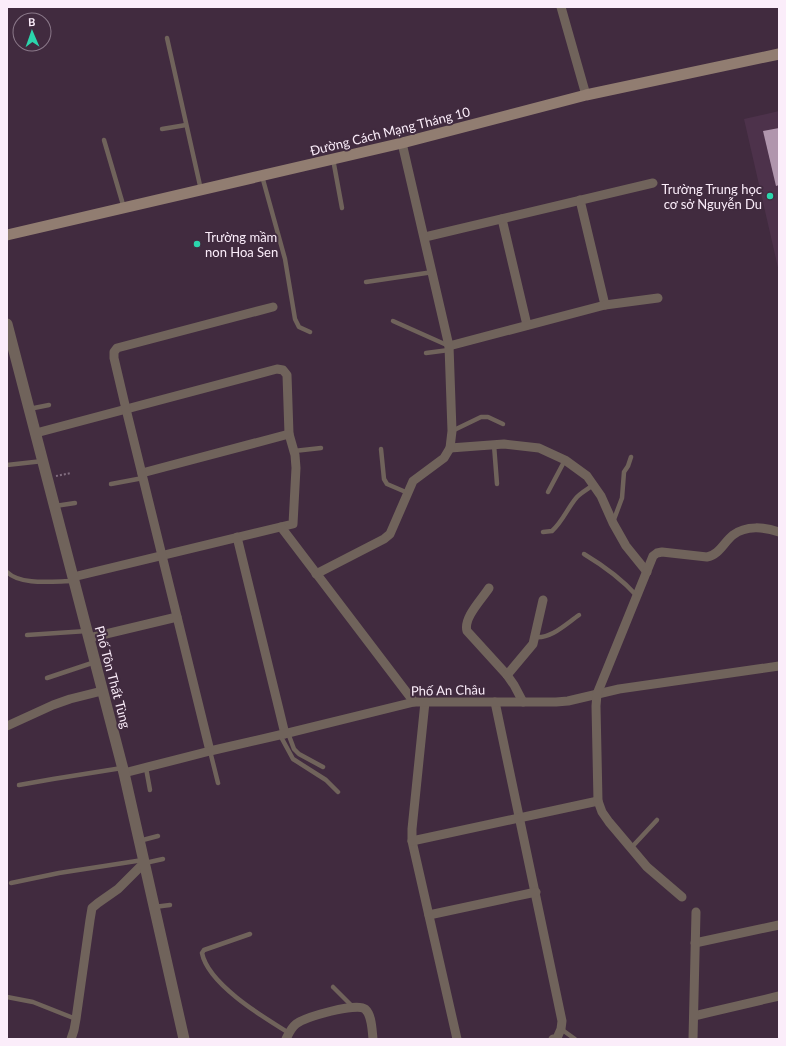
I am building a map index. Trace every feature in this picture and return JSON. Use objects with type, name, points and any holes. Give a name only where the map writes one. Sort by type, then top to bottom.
[{"type":"main road","name":"Đường Cách Mạng Tháng 10","points":[[7,235],[402,143],[586,95],[779,54]]},
{"type":"street","points":[[561,7],[586,95]]},
{"type":"street","points":[[316,574],[384,539],[390,534],[414,481],[418,476],[436,465],[444,458],[450,448],[452,431],[449,348],[425,237],[402,143]]},
{"type":"street","points":[[425,237],[653,183]]},
{"type":"street","points":[[580,200],[605,305]]},
{"type":"street","points":[[502,219],[527,325]]},
{"type":"street","points":[[449,348],[527,325],[605,305],[658,298]]},
{"type":"street","points":[[210,751],[126,409],[114,358],[114,352],[117,348],[273,307]]},
{"type":"street","name":"Phố Tôn Thất Tùng","points":[[7,324],[123,771],[184,1039]]},
{"type":"street","points":[[36,433],[277,369],[285,371],[287,375],[289,434],[294,451],[296,468],[293,524],[74,579]]},
{"type":"street","points":[[142,475],[289,434]]},
{"type":"street","points":[[450,448],[504,444],[539,448],[565,460],[587,476],[601,496],[613,523],[626,546],[647,572]]},
{"type":"street","points":[[281,527],[414,702]]},
{"type":"street","points":[[682,897],[647,867],[602,812],[598,801],[597,694],[653,556],[662,552],[707,557],[713,556],[733,535],[743,530],[755,528],[770,529],[779,532]]},
{"type":"street","points":[[237,537],[285,734]]},
{"type":"street","points":[[489,588],[468,617],[466,626],[467,631],[507,675],[523,702]]},
{"type":"street","points":[[507,675],[533,644],[543,600]]},
{"type":"street","points":[[88,634],[177,617]]},
{"type":"street","name":"Phố An Châu","points":[[123,771],[146,768],[210,751],[414,702],[523,702],[568,700],[619,689],[779,666]]},
{"type":"street","points":[[7,726],[53,705],[102,691]]},
{"type":"street","points":[[425,702],[412,841],[457,1039]]},
{"type":"street","points":[[495,702],[562,1021],[561,1029],[557,1038],[553,1039]]},
{"type":"street","points":[[412,841],[598,801]]},
{"type":"street","points":[[71,1039],[76,1019],[92,908],[98,902],[118,889],[144,861]]},
{"type":"street","points":[[429,915],[536,892]]},
{"type":"street","points":[[693,1039],[696,912]]},
{"type":"street","points":[[695,943],[779,924]]},
{"type":"street","points":[[694,1016],[779,996]]},
{"type":"street","points":[[288,1036],[298,1023],[309,1017],[353,1007],[361,1007],[366,1010],[369,1015],[373,1039]]},
{"type":"lane","points":[[167,38],[201,190]]},
{"type":"lane","points":[[162,129],[186,125]]},
{"type":"lane","points":[[104,140],[124,208]]},
{"type":"lane","points":[[333,159],[342,208]]},
{"type":"lane","points":[[262,176],[285,260],[296,323],[299,327],[310,332]]},
{"type":"lane","points":[[366,282],[433,272]]},
{"type":"lane","points":[[393,320],[449,348]]},
{"type":"lane","points":[[426,353],[449,348]]},
{"type":"lane","points":[[29,409],[49,405]]},
{"type":"lane","points":[[452,431],[481,417],[488,417],[503,424]]},
{"type":"lane","points":[[494,445],[497,484]]},
{"type":"lane","points":[[294,451],[321,448]]},
{"type":"lane","points":[[381,449],[385,482],[408,493]]},
{"type":"lane","points":[[613,523],[622,498],[624,472],[631,457]]},
{"type":"lane","points":[[548,492],[565,460]]},
{"type":"lane","points":[[7,465],[43,461]]},
{"type":"lane","points":[[111,484],[142,475]]},
{"type":"lane","points":[[543,532],[552,531],[558,526],[576,498],[593,485]]},
{"type":"lane","points":[[54,506],[75,503]]},
{"type":"lane","points":[[584,554],[604,566],[626,584],[637,596]]},
{"type":"lane","points":[[7,572],[12,576],[27,581],[74,579]]},
{"type":"lane","points":[[535,637],[541,638],[550,635],[579,615]]},
{"type":"lane","points":[[27,635],[88,634]]},
{"type":"lane","points":[[47,678],[95,662]]},
{"type":"lane","points":[[285,734],[294,749],[299,754],[323,768]]},
{"type":"lane","points":[[285,734],[293,759],[326,780],[338,792]]},
{"type":"lane","points":[[210,751],[218,782]]},
{"type":"lane","points":[[146,768],[150,790]]},
{"type":"lane","points":[[19,786],[53,778],[123,771]]},
{"type":"lane","points":[[631,848],[657,820]]},
{"type":"lane","points":[[139,841],[158,836]]},
{"type":"lane","points":[[11,883],[59,873],[163,858]]},
{"type":"lane","points":[[154,907],[170,905]]},
{"type":"lane","points":[[250,934],[204,950],[202,953],[203,959],[218,980],[231,992],[288,1036]]},
{"type":"lane","points":[[333,987],[353,1007]]},
{"type":"lane","points":[[7,997],[33,1002],[76,1019]]},
{"type":"lane","points":[[561,1029],[575,1039]]},
{"type":"path","points":[[47,478],[71,472]]},
{"type":"shaded area","name":"Trường Trung học cơ sở Nguyễn Du","points":[[779,111],[779,272],[744,119]]},
{"type":"building","points":[[779,128],[779,185],[776,186],[763,131]]},
{"type":"place","name":"Trường Trung học cơ sở Nguyễn Du","points":[[770,196]]},
{"type":"place","name":"Trường mầm non Hoa Sen","points":[[197,244]]}]
